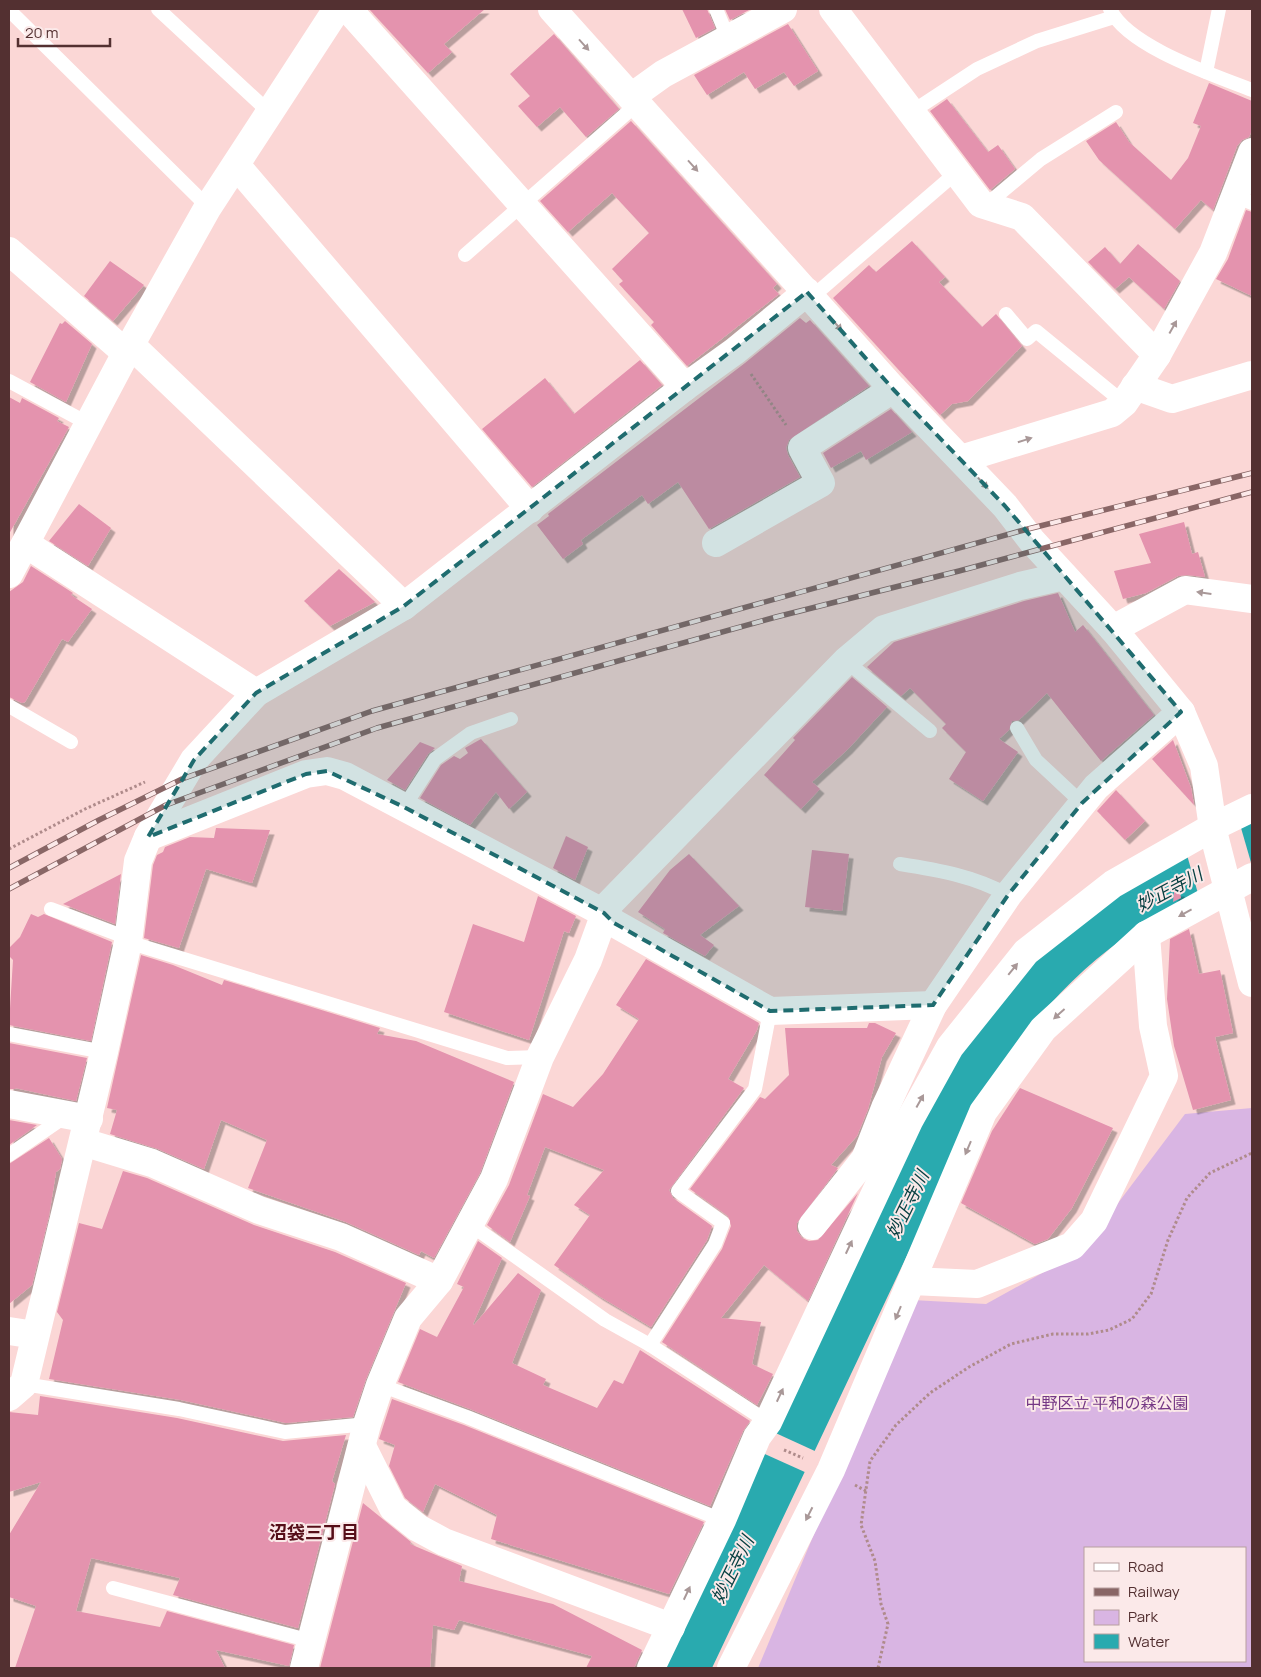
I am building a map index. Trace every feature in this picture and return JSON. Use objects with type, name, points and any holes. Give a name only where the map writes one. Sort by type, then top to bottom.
[{"type":"street","points":[[9,574],[128,349],[208,207],[337,9]]},
{"type":"street","points":[[348,9],[685,387]]},
{"type":"street","points":[[552,9],[810,294],[893,389],[1006,506],[1064,576],[1113,629],[1181,712],[1204,766],[1213,831],[1252,983]]},
{"type":"street","points":[[634,100],[663,74],[783,9]]},
{"type":"street","points":[[833,9],[981,204],[1022,217],[1157,355]]},
{"type":"street","points":[[961,459],[1112,413],[1130,394],[1157,355],[1244,199],[1252,152]]},
{"type":"street","points":[[236,165],[530,509]]},
{"type":"street","points":[[9,251],[128,349],[404,606]]},
{"type":"street","points":[[16,1391],[35,1335],[79,1125],[104,1052],[128,942],[138,861],[148,837],[194,760],[256,693],[404,606],[685,387],[810,294]]},
{"type":"street","points":[[1130,394],[1172,399],[1252,376]]},
{"type":"street","points":[[716,543],[821,483],[802,448],[893,389]]},
{"type":"street","points":[[26,544],[256,693]]},
{"type":"street","points":[[304,1668],[364,1435],[380,1385],[408,1318],[439,1281],[494,1179],[540,1057],[588,960],[608,904],[846,661],[884,629],[1020,586],[1064,576]]},
{"type":"street","points":[[1113,629],[1185,590],[1252,599]]},
{"type":"street","points":[[812,1226],[865,1159],[885,1108],[933,1005],[1008,895],[1096,788],[1181,712]]},
{"type":"street","points":[[148,837],[313,773],[327,771],[345,776],[604,913],[614,923],[770,1011],[933,1005]]},
{"type":"street","points":[[651,1668],[722,1520],[757,1437],[768,1422],[901,1139],[950,1047],[1026,952],[1113,884],[1252,808]]},
{"type":"street","points":[[731,1668],[831,1470],[983,1112],[1043,1029],[1146,935],[1227,886],[1252,877]]},
{"type":"street","points":[[912,1282],[976,1284],[1072,1246],[1094,1221],[1164,1076],[1153,1026],[1146,935]]},
{"type":"street","points":[[9,1104],[79,1125],[152,1163],[259,1210],[341,1237],[439,1281]]},
{"type":"street","points":[[9,1331],[35,1335]]},
{"type":"street","points":[[364,1435],[393,1508],[418,1528],[444,1542],[671,1627]]},
{"type":"lane","points":[[158,9],[270,113]]},
{"type":"lane","points":[[716,9],[728,38]]},
{"type":"lane","points":[[1206,72],[1219,9]]},
{"type":"lane","points":[[9,10],[208,207]]},
{"type":"lane","points":[[913,112],[986,65],[1037,41],[1112,13],[1150,47],[1252,90]]},
{"type":"lane","points":[[465,255],[634,100]]},
{"type":"lane","points":[[986,205],[1041,159],[1116,112]]},
{"type":"lane","points":[[810,294],[957,172]]},
{"type":"lane","points":[[1006,314],[1027,339],[1036,331],[1130,394]]},
{"type":"lane","points":[[9,381],[89,424]]},
{"type":"lane","points":[[846,661],[930,731]]},
{"type":"lane","points":[[9,706],[70,742]]},
{"type":"lane","points":[[404,807],[435,759],[471,733],[511,719]]},
{"type":"lane","points":[[1017,728],[1036,760],[1082,803]]},
{"type":"lane","points":[[900,864],[952,872],[994,887],[1008,895]]},
{"type":"lane","points":[[51,910],[117,934],[128,942],[507,1058],[540,1057]]},
{"type":"lane","points":[[650,1345],[715,1244],[723,1222],[678,1191],[755,1089],[770,1011]]},
{"type":"lane","points":[[9,1034],[104,1052]]},
{"type":"lane","points":[[9,1155],[79,1125]]},
{"type":"lane","points":[[470,1225],[605,1320],[650,1345],[768,1422]]},
{"type":"lane","points":[[380,1385],[467,1417],[722,1520]]},
{"type":"lane","points":[[16,1391],[179,1409],[285,1432],[364,1435]]},
{"type":"lane","points":[[113,1588],[311,1641]]},
{"type":"path","points":[[735,351],[802,448]]},
{"type":"path","points":[[9,849],[85,809],[148,780]]},
{"type":"path","points":[[878,1668],[888,1624],[881,1604],[874,1561],[861,1526],[870,1461],[896,1425],[930,1393],[969,1367],[1011,1344],[1053,1334],[1088,1334],[1109,1330],[1132,1319],[1151,1294],[1168,1240],[1187,1198],[1210,1173],[1252,1153]]},
{"type":"path","points":[[783,1450],[810,1461]]},
{"type":"highlighted area","points":[[807,292],[893,389],[1005,506],[1181,712],[1082,803],[1008,895],[933,1005],[770,1011],[614,923],[604,913],[404,807],[327,771],[306,774],[148,837],[194,760],[256,693],[404,606]]},
{"type":"green space","name":"中野区立 平和の森公園","points":[[1252,1108],[1252,1668],[758,1668],[912,1300],[986,1304],[1082,1251],[1185,1114]]},
{"type":"water","name":"妙正寺川","points":[[1252,817],[1252,868],[1166,913],[1116,944],[1056,997],[1022,1037],[990,1080],[712,1668],[660,1668],[955,1056],[1044,951],[1100,904]]},
{"type":"pier","points":[[1239,821],[1252,866],[1199,897],[1185,848]]},
{"type":"pier","points":[[769,1430],[817,1452],[807,1473],[758,1451]]},
{"type":"building","points":[[369,9],[485,9],[444,44],[452,52],[428,73]]},
{"type":"building","points":[[682,9],[707,9],[715,28],[696,38]]},
{"type":"building","points":[[725,9],[751,9],[730,20]]},
{"type":"building","points":[[788,24],[818,71],[794,86],[784,72],[755,89],[744,72],[707,95],[694,75]]},
{"type":"building","points":[[554,34],[619,109],[586,137],[560,107],[537,127],[518,106],[530,96],[510,74]]},
{"type":"building","points":[[1209,83],[1252,101],[1252,130],[1249,137],[1242,140],[1237,146],[1213,210],[1201,200],[1175,229],[1099,160],[1086,141],[1116,122],[1129,142],[1171,180],[1188,158],[1201,126],[1193,123]]},
{"type":"building","points":[[947,99],[988,152],[998,145],[1015,169],[990,190],[930,111]]},
{"type":"building","points":[[631,121],[777,284],[773,288],[779,294],[687,366],[651,325],[654,322],[619,284],[623,281],[612,269],[649,233],[612,193],[568,232],[540,201]]},
{"type":"building","points":[[1246,210],[1252,212],[1252,296],[1216,279],[1228,259]]},
{"type":"building","points":[[912,241],[945,277],[939,282],[982,327],[996,314],[1022,346],[968,401],[952,404],[940,415],[833,298],[869,265],[876,272]]},
{"type":"building","points":[[1138,244],[1180,281],[1164,309],[1129,277],[1115,289],[1088,262],[1105,247],[1120,264]]},
{"type":"building","points":[[110,261],[144,285],[113,321],[84,296]]},
{"type":"building","points":[[800,318],[806,323],[810,320],[869,386],[789,440],[786,448],[788,455],[800,477],[709,529],[678,482],[648,504],[642,495],[581,540],[583,544],[563,559],[537,525],[549,516],[548,514],[745,363]]},
{"type":"building","points":[[65,321],[92,344],[66,402],[30,382],[60,323],[62,324]]},
{"type":"building","points":[[640,360],[662,385],[532,487],[482,429],[545,378],[574,414]]},
{"type":"building","points":[[9,397],[20,403],[22,398],[59,418],[57,421],[69,427],[9,534]]},
{"type":"building","points":[[891,409],[912,432],[866,460],[861,451],[831,468],[823,453]]},
{"type":"building","points":[[79,504],[111,528],[88,566],[49,541]]},
{"type":"building","points":[[1184,522],[1192,554],[1198,552],[1205,577],[1178,576],[1146,593],[1123,599],[1114,571],[1151,563],[1139,534]]},
{"type":"building","points":[[31,566],[73,593],[71,595],[92,609],[68,642],[62,639],[25,702],[22,703],[9,697],[9,592],[23,582]]},
{"type":"building","points":[[339,569],[375,602],[330,626],[304,601]]},
{"type":"building","points":[[1058,593],[1075,632],[1083,625],[1154,715],[1101,761],[1047,693],[1019,720],[1012,721],[1009,730],[999,739],[1018,752],[983,801],[949,779],[966,752],[942,728],[946,724],[910,688],[901,696],[867,667],[894,642],[1024,601]]},
{"type":"building","points":[[852,677],[887,707],[848,749],[812,782],[820,789],[801,809],[764,775],[795,740],[793,738]]},
{"type":"building","points":[[481,739],[527,792],[509,809],[496,792],[470,825],[420,798],[441,765],[454,756],[460,759],[468,753],[465,748]]},
{"type":"building","points":[[1173,740],[1191,788],[1194,805],[1152,759]]},
{"type":"building","points":[[420,742],[435,748],[428,754],[405,790],[387,780]]},
{"type":"building","points":[[1116,790],[1145,821],[1125,840],[1097,811]]},
{"type":"building","points":[[216,828],[270,830],[252,883],[206,869],[179,948],[144,938],[153,865],[157,855],[163,852],[165,847],[190,837],[214,838]]},
{"type":"building","points":[[566,836],[588,847],[575,880],[553,868]]},
{"type":"building","points":[[812,850],[849,854],[842,911],[805,907]]},
{"type":"building","points":[[689,854],[739,906],[700,935],[714,945],[705,956],[663,933],[665,929],[638,912],[670,870]]},
{"type":"building","points":[[121,874],[115,924],[63,904]]},
{"type":"building","points":[[1174,892],[1180,892],[1181,898],[1173,902]]},
{"type":"building","points":[[538,896],[576,916],[569,933],[564,931],[529,1040],[444,1012],[473,924],[524,942]]},
{"type":"building","points":[[31,914],[38,917],[44,914],[112,942],[91,1041],[9,1025],[13,960],[9,956],[9,948],[20,937]]},
{"type":"building","points":[[1189,929],[1199,974],[1220,970],[1233,1033],[1215,1037],[1231,1100],[1193,1110],[1174,1046],[1167,999],[1170,939]]},
{"type":"building","points":[[141,955],[173,965],[222,985],[224,980],[380,1028],[377,1034],[416,1041],[514,1082],[480,1173],[434,1258],[421,1251],[419,1255],[346,1222],[248,1188],[267,1140],[221,1120],[204,1169],[158,1149],[110,1134],[117,1110],[107,1108]]},
{"type":"building","points":[[646,959],[759,1023],[757,1030],[728,1079],[744,1088],[669,1190],[673,1198],[712,1226],[707,1240],[651,1327],[599,1296],[554,1265],[590,1215],[574,1205],[604,1170],[545,1147],[527,1195],[530,1196],[510,1242],[487,1225],[509,1185],[543,1094],[573,1107],[603,1074],[639,1019],[616,1005]]},
{"type":"building","points":[[869,1023],[875,1023],[896,1033],[882,1057],[868,1109],[857,1136],[831,1165],[838,1168],[797,1223],[797,1231],[802,1238],[809,1241],[818,1240],[858,1193],[808,1301],[764,1265],[721,1318],[761,1322],[752,1364],[773,1374],[757,1405],[662,1342],[722,1249],[731,1226],[728,1216],[690,1189],[760,1097],[765,1099],[789,1075],[785,1028],[867,1028]]},
{"type":"building","points":[[9,1043],[87,1058],[76,1101],[15,1088],[9,1089]]},
{"type":"building","points":[[1020,1088],[1113,1128],[1072,1208],[1048,1239],[1035,1244],[961,1203],[992,1131]]},
{"type":"building","points":[[9,1120],[37,1125],[9,1145]]},
{"type":"building","points":[[49,1138],[62,1159],[60,1169],[56,1172],[49,1216],[32,1285],[9,1304],[9,1164]]},
{"type":"building","points":[[123,1171],[147,1178],[254,1225],[335,1252],[406,1283],[366,1379],[353,1417],[286,1423],[181,1400],[49,1379],[63,1320],[57,1312],[79,1223],[102,1229]]},
{"type":"building","points":[[478,1241],[502,1258],[473,1324],[518,1273],[541,1290],[512,1363],[546,1379],[543,1385],[597,1408],[614,1380],[623,1384],[640,1350],[750,1421],[743,1431],[710,1506],[470,1409],[398,1382],[420,1329],[437,1337],[464,1287],[457,1284]]},
{"type":"building","points":[[40,1396],[177,1418],[283,1441],[346,1435],[332,1481],[335,1484],[298,1628],[173,1595],[180,1578],[91,1558],[76,1611],[160,1627],[167,1611],[294,1645],[289,1666],[216,1650],[225,1668],[15,1668],[36,1606],[9,1597],[9,1535],[41,1482],[9,1492],[9,1412],[38,1415]]},
{"type":"building","points":[[392,1399],[464,1425],[704,1522],[669,1594],[491,1539],[497,1515],[435,1484],[423,1512],[405,1498],[389,1466],[395,1445],[379,1439]]},
{"type":"building","points":[[363,1503],[411,1542],[410,1544],[462,1566],[459,1581],[553,1604],[642,1650],[634,1668],[586,1668],[592,1656],[459,1620],[454,1630],[433,1625],[430,1668],[320,1668]]},
{"type":"railway","points":[[9,868],[99,820],[182,779],[372,711],[1024,530],[1252,473]]},
{"type":"railway","points":[[9,889],[166,805],[377,728],[776,617],[959,571],[1252,492]]},
{"type":"district","name":"沼袋三丁目","points":[[314,1532]]}]
